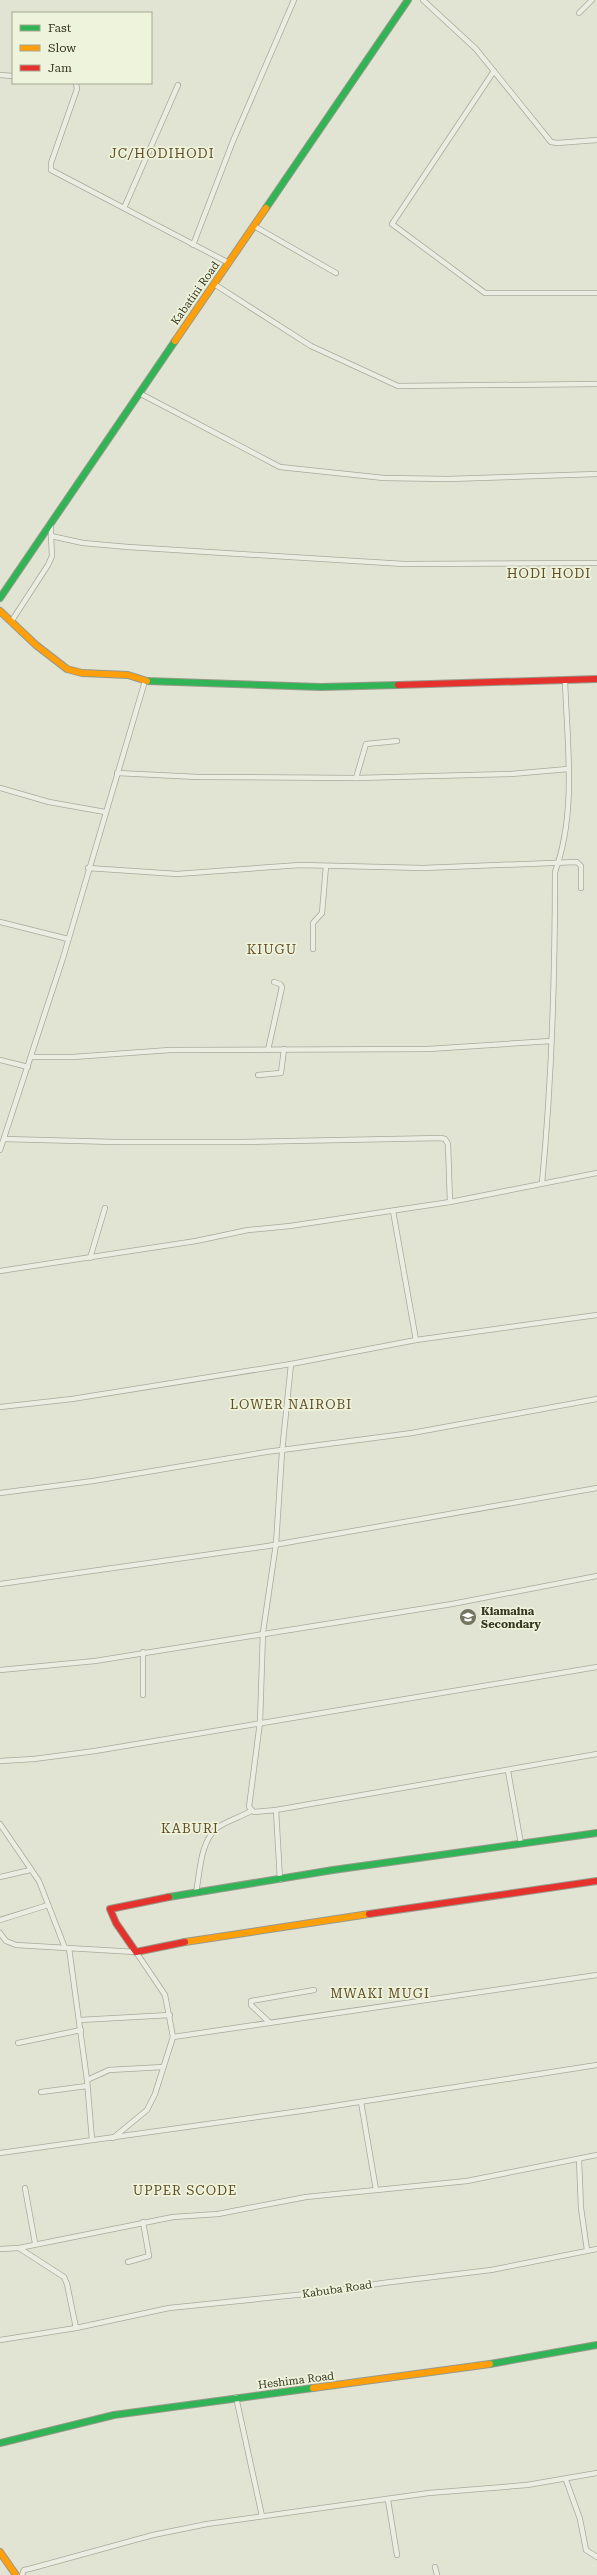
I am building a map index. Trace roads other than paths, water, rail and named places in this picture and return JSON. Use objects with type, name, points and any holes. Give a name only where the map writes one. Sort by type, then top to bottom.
[{"type":"main road","name":"Kabatini Road","points":[[0,598],[408,0]]},
{"type":"main road","points":[[0,611],[11,622],[72,672],[135,676],[145,682],[321,687],[597,679]]},
{"type":"main road","points":[[597,1833],[196,1893],[112,1907],[111,1911],[116,1922],[136,1952],[238,1932],[597,1880]]},
{"type":"main road","name":"Heshima Road","points":[[0,2443],[114,2415],[236,2397],[483,2365],[597,2345]]},
{"type":"main road","points":[[0,2552],[16,2575]]},
{"type":"street","points":[[193,245],[233,141],[294,0]]},
{"type":"street","points":[[423,0],[476,49],[551,142],[557,144],[597,140]]},
{"type":"street","points":[[579,13],[592,0]]},
{"type":"street","points":[[494,71],[392,224],[486,293],[597,293]]},
{"type":"street","points":[[0,75],[12,76]]},
{"type":"street","points":[[76,84],[77,89],[50,168],[54,172],[229,263]]},
{"type":"street","points":[[124,208],[178,85]]},
{"type":"street","points":[[254,226],[336,273]]},
{"type":"street","points":[[214,284],[311,346],[398,386],[597,384]]},
{"type":"street","points":[[139,393],[280,467],[384,478],[448,479],[597,474]]},
{"type":"street","points":[[11,622],[48,565],[52,556],[52,520]]},
{"type":"street","points":[[51,536],[83,543],[128,547],[404,564],[597,563]]},
{"type":"street","points":[[542,1183],[555,951],[555,872],[563,849],[569,807],[565,680]]},
{"type":"street","points":[[0,1150],[68,939],[88,868],[145,682]]},
{"type":"street","points":[[356,778],[366,744],[397,741]]},
{"type":"street","points":[[117,773],[198,777],[356,778],[511,774],[568,769]]},
{"type":"street","points":[[0,788],[49,802],[105,812]]},
{"type":"street","points":[[88,868],[177,874],[300,865],[423,868],[502,863],[580,863],[581,888]]},
{"type":"street","points":[[313,948],[313,924],[322,913],[326,866]]},
{"type":"street","points":[[0,922],[68,939]]},
{"type":"street","points":[[268,1050],[282,987],[280,984],[274,982]]},
{"type":"street","points":[[31,1057],[73,1057],[170,1050],[435,1048],[551,1041]]},
{"type":"street","points":[[258,1075],[281,1073],[284,1049]]},
{"type":"street","points":[[0,1060],[28,1067]]},
{"type":"street","points":[[4,1138],[116,1142],[240,1142],[404,1137],[441,1138],[448,1144],[450,1202]]},
{"type":"street","points":[[0,1271],[196,1241],[248,1230],[450,1202],[597,1173]]},
{"type":"street","points":[[90,1258],[105,1208]]},
{"type":"street","points":[[393,1211],[416,1340]]},
{"type":"street","points":[[0,1407],[72,1399],[292,1364],[416,1340],[597,1316]]},
{"type":"street","points":[[251,1811],[249,1807],[260,1722],[263,1632],[276,1544],[282,1452],[292,1364]]},
{"type":"street","points":[[0,1493],[93,1481],[412,1433],[597,1399]]},
{"type":"street","points":[[0,1584],[276,1544],[597,1488]]},
{"type":"street","points":[[0,1670],[95,1660],[263,1632],[452,1604],[597,1576]]},
{"type":"street","points":[[143,1652],[143,1695]]},
{"type":"street","points":[[0,1761],[34,1759],[95,1751],[260,1722],[390,1703],[597,1667]]},
{"type":"street","points":[[196,1893],[204,1854],[210,1835],[219,1827],[251,1811],[276,1810],[508,1771],[597,1754]]},
{"type":"street","points":[[508,1771],[520,1844]]},
{"type":"street","points":[[276,1810],[280,1880]]},
{"type":"street","points":[[0,1824],[30,1870],[39,1881],[67,1948],[80,2020],[92,2140]]},
{"type":"street","points":[[0,1877],[30,1870]]},
{"type":"street","points":[[0,1920],[48,1905]]},
{"type":"street","points":[[0,1934],[6,1941],[16,1945],[136,1952],[165,1995],[173,2037],[163,2067],[147,2110],[112,2139]]},
{"type":"street","points":[[173,2037],[597,1975]]},
{"type":"street","points":[[270,2023],[251,2005],[251,2000],[314,1990]]},
{"type":"street","points":[[80,2020],[170,2015]]},
{"type":"street","points":[[18,2043],[80,2030]]},
{"type":"street","points":[[0,2153],[92,2140],[112,2139],[597,2065]]},
{"type":"street","points":[[41,2092],[87,2083],[109,2070],[163,2067]]},
{"type":"street","points":[[361,2102],[376,2190]]},
{"type":"street","points":[[0,2249],[19,2248],[35,2243],[172,2217],[218,2214],[306,2197],[467,2181],[597,2155]]},
{"type":"street","points":[[579,2159],[581,2208],[587,2250]]},
{"type":"street","points":[[25,2188],[35,2243]]},
{"type":"street","points":[[128,2262],[149,2256],[143,2222]]},
{"type":"street","points":[[19,2248],[64,2277],[67,2284],[76,2328]]},
{"type":"street","name":"Kabuba Road","points":[[0,2340],[76,2328],[190,2305],[326,2292],[383,2283],[491,2270],[597,2249]]},
{"type":"street","points":[[236,2397],[262,2516]]},
{"type":"street","points":[[22,2575],[24,2570],[153,2535],[262,2516],[388,2500],[429,2493],[566,2480],[597,2473]]},
{"type":"street","points":[[566,2480],[580,2519],[586,2550],[597,2557]]},
{"type":"street","points":[[388,2500],[397,2555]]},
{"type":"street","points":[[435,2567],[437,2575]]},
{"type":"place","name":"Kiamaina Secondary","points":[[468,1617]]},
{"type":"district","name":"JC/HODIHODI","points":[[162,153]]},
{"type":"district","name":"HODI HODI","points":[[549,573]]},
{"type":"district","name":"KIUGU","points":[[272,949]]},
{"type":"district","name":"LOWER NAIROBI","points":[[291,1404]]},
{"type":"district","name":"KABURI","points":[[190,1828]]},
{"type":"district","name":"MWAKI MUGI","points":[[380,1993]]},
{"type":"district","name":"UPPER SCODE","points":[[185,2190]]}]
